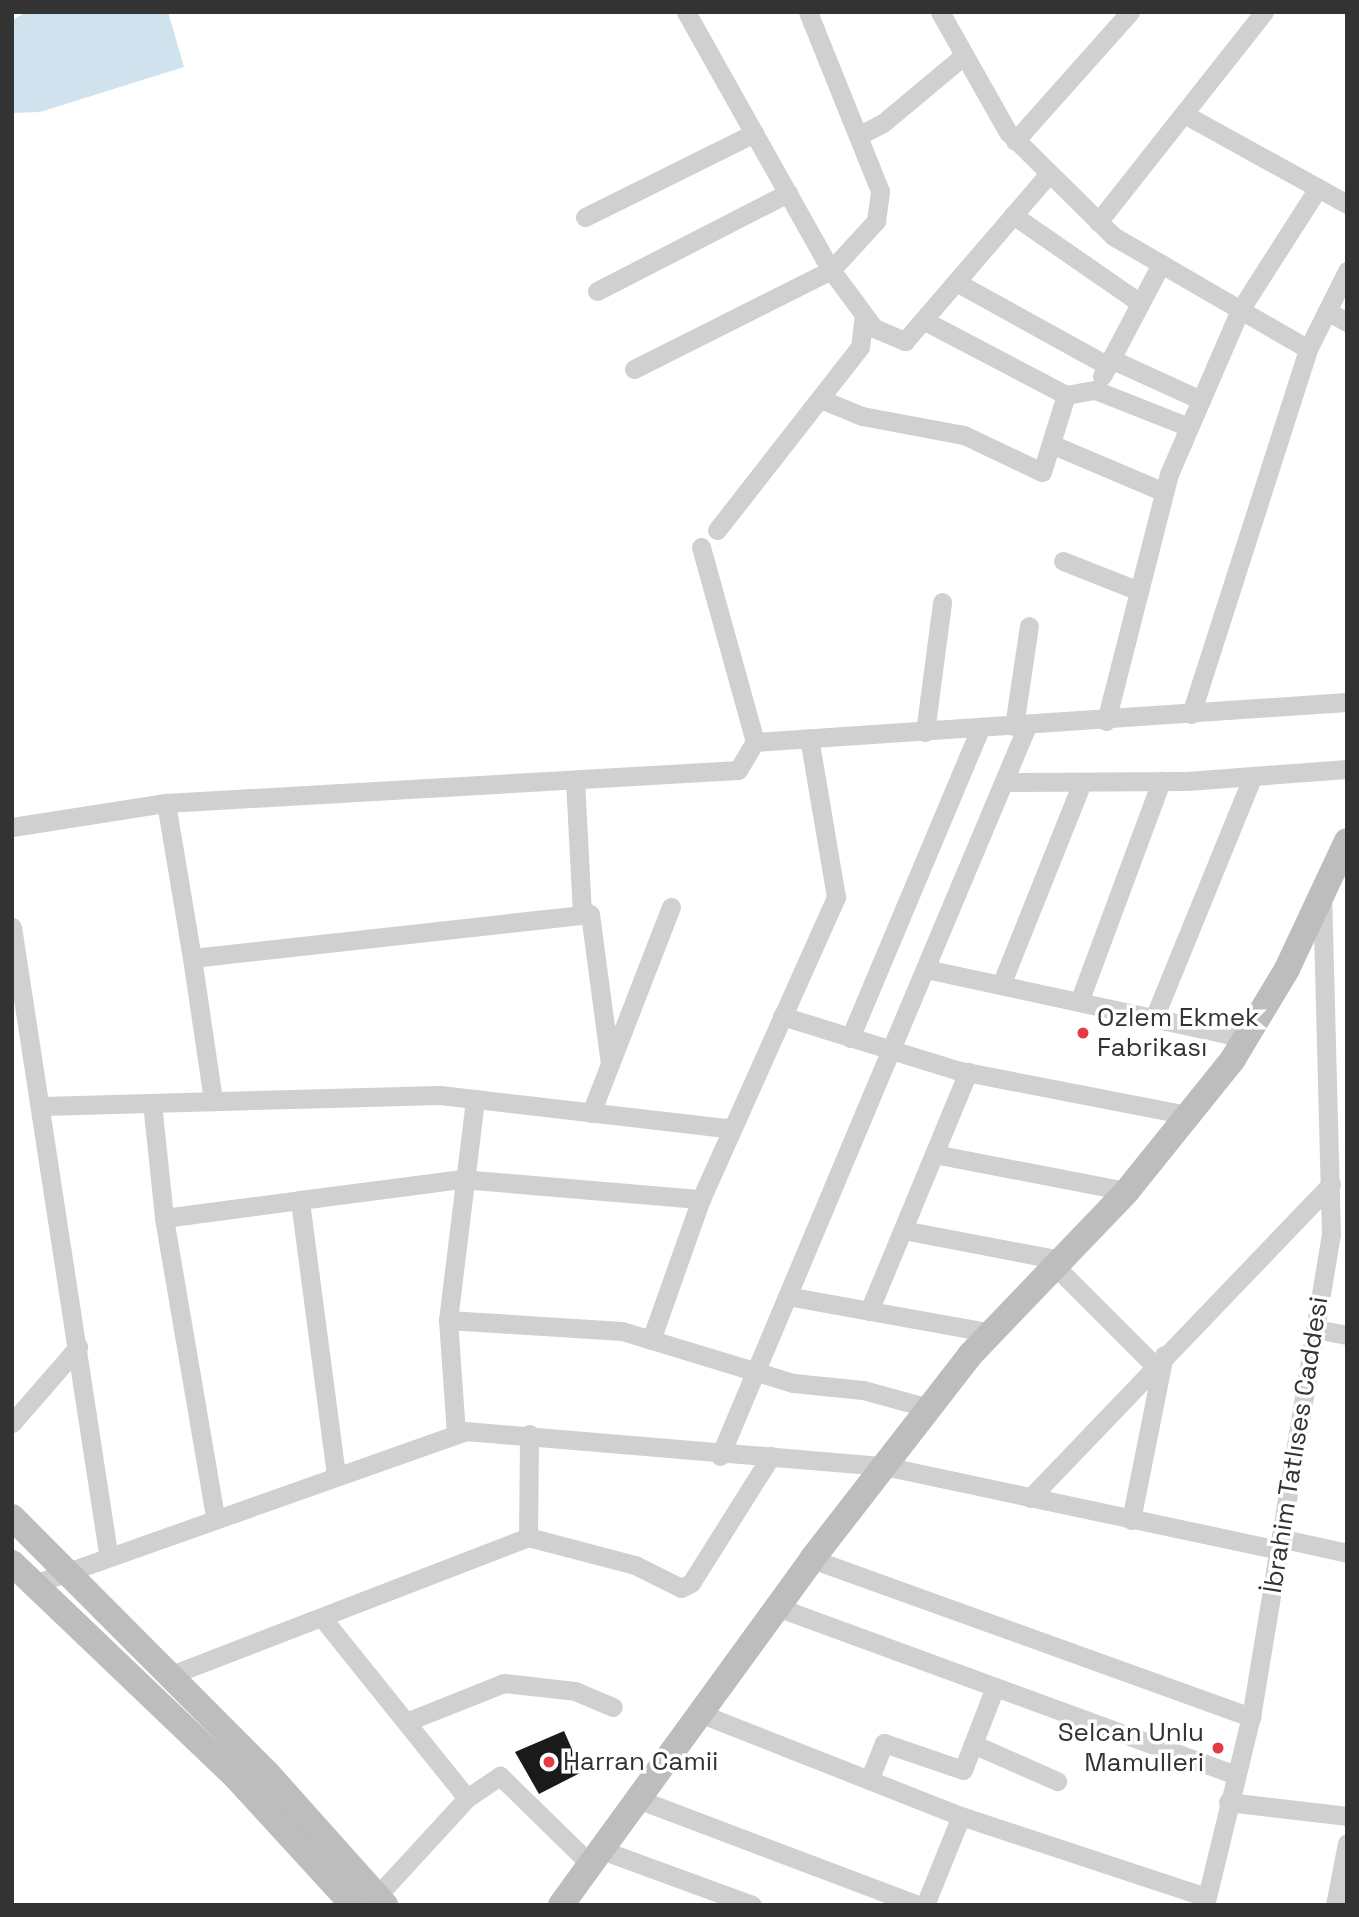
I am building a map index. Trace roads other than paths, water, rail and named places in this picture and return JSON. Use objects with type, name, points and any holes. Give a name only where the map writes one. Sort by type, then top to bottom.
[{"type":"main road","points":[[561,1905],[635,1798],[812,1559],[929,1408],[992,1333],[1127,1191],[1246,1038],[1347,841]]},
{"type":"main road","points":[[12,1517],[171,1675],[372,1902]]},
{"type":"main road","points":[[12,1563],[234,1775],[372,1902]]},
{"type":"street","points":[[686,12],[831,270],[874,328],[905,341],[925,321],[1047,176]]},
{"type":"street","points":[[635,369],[831,270],[876,220],[880,191],[808,12]]},
{"type":"street","points":[[940,12],[962,57],[1015,141],[1047,176],[1098,222],[1161,264],[1308,349]]},
{"type":"street","points":[[1015,141],[1130,12]]},
{"type":"street","points":[[1098,222],[1264,12]]},
{"type":"street","points":[[859,135],[883,123],[962,57]]},
{"type":"street","points":[[1184,114],[1347,204]]},
{"type":"street","points":[[585,217],[754,133]]},
{"type":"street","points":[[1106,721],[1164,492],[1189,427],[1240,310],[1318,188]]},
{"type":"street","points":[[597,291],[788,193]]},
{"type":"street","points":[[1013,215],[1140,303]]},
{"type":"street","points":[[1095,390],[1161,264]]},
{"type":"street","points":[[1191,715],[1308,349],[1347,271]]},
{"type":"street","points":[[956,282],[1110,362],[1201,400]]},
{"type":"street","points":[[1326,311],[1347,322]]},
{"type":"street","points":[[717,530],[822,400],[860,347],[864,315]]},
{"type":"street","points":[[925,321],[1066,395],[1095,390],[1189,427]]},
{"type":"street","points":[[822,400],[862,415],[964,435],[1042,472],[1066,395]]},
{"type":"street","points":[[1051,444],[1164,492]]},
{"type":"street","points":[[12,828],[166,803],[738,770],[755,742],[701,547]]},
{"type":"street","points":[[1063,561],[1139,591]]},
{"type":"street","points":[[925,732],[942,602]]},
{"type":"street","points":[[720,1456],[1004,782],[1021,726],[1029,626]]},
{"type":"street","points":[[755,742],[1106,721],[1347,702]]},
{"type":"street","points":[[850,1038],[980,728]]},
{"type":"street","points":[[651,1340],[701,1199],[836,897],[809,738]]},
{"type":"street","points":[[1004,782],[1161,781],[1347,769]]},
{"type":"street","points":[[1154,1018],[1253,776]]},
{"type":"street","points":[[575,780],[582,915]]},
{"type":"street","points":[[1079,1002],[1161,781]]},
{"type":"street","points":[[1001,985],[1082,782]]},
{"type":"street","points":[[166,803],[213,1101]]},
{"type":"street","name":"İbrahim Tatlıses Caddesi","points":[[1206,1901],[1228,1802],[1251,1717],[1282,1544],[1336,1197],[1340,1126],[1338,982],[1322,894]]},
{"type":"street","points":[[591,1113],[671,907]]},
{"type":"street","points":[[192,958],[590,914],[610,1064]]},
{"type":"street","points":[[12,926],[16,970],[43,1106],[108,1553]]},
{"type":"street","points":[[926,969],[1246,1038]]},
{"type":"street","points":[[782,1016],[890,1051],[968,1072],[1188,1115]]},
{"type":"street","points":[[869,1311],[968,1072]]},
{"type":"street","points":[[43,1106],[213,1101],[475,1099],[732,1129]]},
{"type":"street","points":[[456,1434],[447,1320],[461,1179],[475,1099]]},
{"type":"street","points":[[152,1103],[164,1218],[215,1517]]},
{"type":"street","points":[[934,1154],[1127,1191]]},
{"type":"street","points":[[164,1218],[461,1179],[701,1199]]},
{"type":"street","points":[[1030,1498],[1159,1359],[1336,1197]]},
{"type":"street","points":[[300,1200],[336,1475]]},
{"type":"street","points":[[903,1230],[1058,1263],[1159,1359]]},
{"type":"street","points":[[787,1296],[992,1333]]},
{"type":"street","points":[[447,1320],[622,1331],[756,1370],[929,1408]]},
{"type":"street","points":[[1316,1329],[1347,1335]]},
{"type":"street","points":[[12,1423],[78,1348]]},
{"type":"street","points":[[1131,1520],[1159,1359]]},
{"type":"street","points":[[34,1584],[65,1568],[456,1434],[529,1434],[720,1456],[771,1456],[884,1466],[1131,1520],[1347,1553]]},
{"type":"street","points":[[528,1537],[529,1434]]},
{"type":"street","points":[[171,1675],[323,1619],[528,1537],[635,1565],[681,1588],[691,1583],[771,1456]]},
{"type":"street","points":[[812,1559],[1251,1717]]},
{"type":"street","points":[[777,1607],[1236,1775]]},
{"type":"street","points":[[323,1619],[467,1798]]},
{"type":"street","points":[[405,1722],[504,1684],[575,1690],[612,1707]]},
{"type":"street","points":[[869,1780],[884,1743],[959,1771],[973,1744],[995,1687]]},
{"type":"street","points":[[699,1713],[961,1816],[1206,1901]]},
{"type":"street","points":[[973,1744],[1057,1781]]},
{"type":"street","points":[[372,1902],[467,1798],[500,1776],[594,1856],[752,1905]]},
{"type":"street","points":[[635,1798],[918,1905]]},
{"type":"street","points":[[1228,1802],[1347,1816]]},
{"type":"street","points":[[925,1905],[961,1816]]},
{"type":"street","points":[[1335,1905],[1347,1843]]},
{"type":"water","points":[[27,12],[168,12],[184,67],[40,112],[12,113],[12,20]]},
{"type":"place","name":"Ozlem Ekmek Fabrikası","points":[[1083,1033]]},
{"type":"place","name":"Selcan Unlu Mamulleri","points":[[1218,1748]]},
{"type":"place","name":"Harran Camii","points":[[549,1762]]}]
